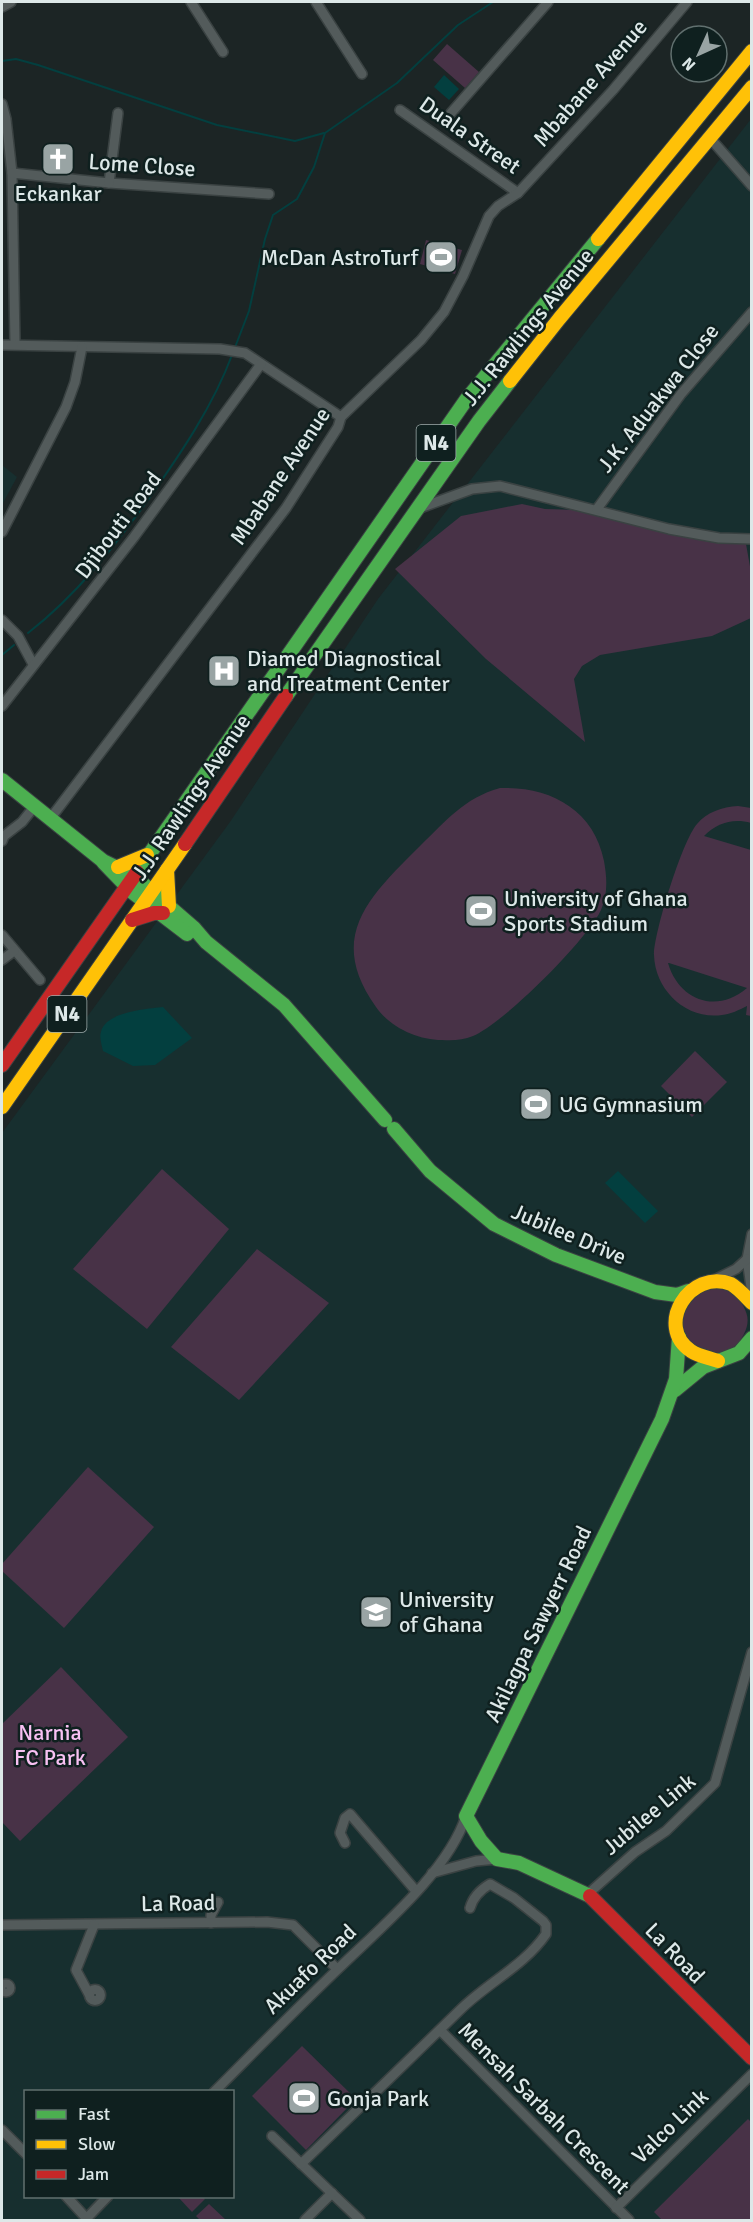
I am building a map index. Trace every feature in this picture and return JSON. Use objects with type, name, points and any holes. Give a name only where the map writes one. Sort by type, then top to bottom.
[{"type":"main road","name":"J.J. Rawlings Avenue","points":[[2,1065],[466,400],[752,51]]},
{"type":"main road","name":"J.J. Rawlings Avenue","points":[[2,1107],[479,421],[559,319],[752,87]]},
{"type":"main road","name":"Jubilee Drive","points":[[2,780],[115,871],[199,933],[206,942],[292,1012],[430,1171],[494,1224],[556,1255],[655,1292],[676,1295],[688,1292]]},
{"type":"main road","points":[[116,901],[115,871],[148,855]]},
{"type":"main road","points":[[132,921],[166,909],[167,870]]},
{"type":"main road","points":[[676,1314],[682,1298],[704,1282],[725,1282],[736,1286],[752,1303]]},
{"type":"main road","name":"Jubilee Drive","points":[[655,1292],[669,1304],[676,1314]]},
{"type":"main road","name":"Akilagpa Sawyerr Road","points":[[466,1816],[675,1390],[679,1356],[676,1314]]},
{"type":"main road","points":[[679,1337],[688,1351],[702,1359],[718,1361]]},
{"type":"main road","name":"Akilagpa Sawyerr Road","points":[[675,1390],[703,1367],[740,1353],[750,1343]]},
{"type":"main road","points":[[466,1816],[481,1841],[497,1859]]},
{"type":"main road","name":"La Road","points":[[497,1859],[519,1863],[588,1894],[752,2058]]},
{"type":"street","points":[[2,7],[11,2]]},
{"type":"street","points":[[191,2],[223,52]]},
{"type":"street","points":[[316,2],[362,74]]},
{"type":"street","points":[[451,113],[548,2]]},
{"type":"street","name":"Mbabane Avenue","points":[[50,819],[286,508],[338,427],[341,417],[421,340],[444,312],[489,216],[498,206],[518,193],[613,90],[687,2]]},
{"type":"street","points":[[2,104],[12,173],[15,344]]},
{"type":"street","name":"Duala Street","points":[[400,110],[518,193]]},
{"type":"street","points":[[109,183],[118,113]]},
{"type":"street","points":[[710,138],[752,186]]},
{"type":"street","name":"Lome Close","points":[[12,173],[109,183],[269,194]]},
{"type":"street","name":"J.K. Aduakwa Close","points":[[597,510],[681,394],[752,312]]},
{"type":"street","points":[[2,345],[220,350],[244,353],[341,417]]},
{"type":"street","points":[[2,532],[66,407],[75,382],[82,347]]},
{"type":"street","name":"Djibouti Road","points":[[2,706],[134,537],[261,364]]},
{"type":"street","points":[[415,510],[472,489],[493,486],[669,529],[719,538],[752,539]]},
{"type":"street","points":[[2,620],[18,636],[33,664]]},
{"type":"street","points":[[2,841],[34,807]]},
{"type":"street","points":[[2,935],[40,980]]},
{"type":"street","points":[[2,960],[14,951]]},
{"type":"street","points":[[752,1234],[747,1259],[752,1293]]},
{"type":"street","points":[[714,1281],[736,1269],[747,1259]]},
{"type":"street","name":"Jubilee Link","points":[[588,1894],[635,1852],[666,1831],[715,1784],[752,1652]]},
{"type":"street","points":[[345,1843],[340,1833],[345,1818],[350,1814],[416,1891]]},
{"type":"street","name":"Akilagpa Sawyerr Road","points":[[432,1873],[455,1843],[466,1816]]},
{"type":"street","name":"La Road","points":[[432,1873],[476,1861],[497,1859]]},
{"type":"street","name":"Akuafo Road","points":[[215,2090],[385,1924],[432,1873]]},
{"type":"street","points":[[440,2031],[477,1995],[505,1976],[546,1934],[546,1925],[543,1921],[498,1887],[490,1884],[472,1899],[470,1908]]},
{"type":"street","points":[[211,1923],[211,1915],[218,1902]]},
{"type":"street","name":"La Road","points":[[2,1925],[94,1926],[267,1922],[293,1925],[337,1970]]},
{"type":"street","points":[[89,1994],[75,1970],[94,1926]]},
{"type":"street","name":"Mensah Sarbah Crescent","points":[[301,2164],[442,2031],[629,2220]]},
{"type":"street","name":"Valco Link","points":[[616,2208],[752,2074]]},
{"type":"street","points":[[2,2130],[24,2152]]},
{"type":"street","points":[[272,2136],[360,2220]]},
{"type":"street","points":[[305,2220],[332,2193]]},
{"type":"street","points":[[68,2198],[87,2220],[106,2198]]},
{"type":"shaded area","name":"University of Ghana","points":[[751,119],[751,2220],[2,2220],[2,1133],[230,822],[378,599]]},
{"type":"shaded area","points":[[2,465],[17,477],[2,505]]},
{"type":"green space","points":[[447,44],[479,72],[465,88],[433,60]]},
{"type":"green space","name":"McDan AstroTurf","points":[[426,240],[462,250],[455,274],[420,264]]},
{"type":"green space","points":[[522,504],[545,509],[579,510],[633,525],[746,544],[751,572],[751,618],[712,636],[600,655],[582,666],[574,679],[585,742],[486,659],[395,569],[461,516]]},
{"type":"green space","name":"University of Ghana Sports Stadium","points":[[500,788],[536,791],[567,804],[580,815],[599,843],[606,874],[605,898],[593,923],[563,960],[504,1015],[473,1036],[458,1040],[423,1038],[389,1021],[376,1007],[361,982],[354,959],[355,938],[360,918],[385,882],[447,819],[476,798]]},
{"type":"green space","points":[[738,806],[751,808],[751,823],[738,821],[726,823],[714,828],[704,836],[751,850],[751,1016],[746,1015],[747,1006],[722,1015],[696,1013],[675,1000],[666,991],[656,968],[655,944],[670,888],[684,849],[697,824],[705,816],[715,811]],"holes":[[[668,963],[747,988],[724,1000],[712,1002],[700,999],[681,987]]]},
{"type":"green space","points":[[695,1051],[727,1082],[692,1117],[661,1086]]},
{"type":"green space","points":[[162,1169],[229,1229],[147,1329],[73,1269]]},
{"type":"green space","points":[[257,1249],[329,1303],[239,1400],[171,1347]]},
{"type":"green space","points":[[705,1286],[731,1288],[747,1313],[747,1327],[732,1353],[706,1356],[682,1335],[681,1309]]},
{"type":"green space","points":[[88,1467],[154,1527],[64,1628],[2,1571],[2,1564]]},
{"type":"green space","name":"Narnia FC Park","points":[[61,1667],[128,1737],[20,1841],[2,1822],[2,1724]]},
{"type":"green space","name":"Gonja Park","points":[[302,2046],[356,2099],[306,2150],[252,2096]]},
{"type":"green space","points":[[748,2119],[752,2123],[751,2220],[662,2220],[654,2212]]},
{"type":"green space","points":[[179,2198],[205,2199],[192,2212]]},
{"type":"green space","points":[[209,2204],[226,2220],[200,2220],[196,2216]]},
{"type":"water","points":[[444,75],[459,89],[449,100],[434,87]]},
{"type":"water","points":[[163,1007],[192,1038],[155,1065],[133,1066],[103,1051],[100,1034],[104,1025],[110,1020],[127,1013]]},
{"type":"water","points":[[618,1171],[658,1211],[645,1223],[605,1183]]},
{"type":"waterway","points":[[234,350],[249,311],[265,239],[273,215],[297,199],[314,167],[325,133],[397,83],[458,25],[493,2]]},
{"type":"waterway","points":[[2,61],[16,59],[38,65],[217,125],[295,141],[324,133]]},
{"type":"waterway","points":[[28,633],[79,586],[136,516],[196,429],[216,393],[232,355]]},
{"type":"waterway","points":[[2,655],[14,645]]},
{"type":"traffic: fast","points":[[137,872],[466,400],[598,239]]},
{"type":"traffic: fast","points":[[286,696],[479,421],[510,381]]},
{"type":"traffic: fast","points":[[2,780],[103,861],[134,876],[194,928],[206,942],[284,1005],[385,1120]]},
{"type":"traffic: fast","points":[[104,863],[132,892],[187,934]]},
{"type":"traffic: fast","points":[[394,1129],[430,1171],[494,1224],[556,1255],[655,1292],[677,1295],[688,1291]]},
{"type":"traffic: fast","points":[[590,1896],[519,1863],[497,1859],[481,1841],[466,1816],[662,1419],[676,1379],[679,1337]]},
{"type":"traffic: fast","points":[[675,1390],[703,1367],[739,1353],[752,1338]]},
{"type":"traffic: slow","points":[[598,239],[752,51]]},
{"type":"traffic: slow","points":[[510,381],[752,87]]},
{"type":"traffic: slow","points":[[2,1107],[185,844]]},
{"type":"traffic: slow","points":[[118,867],[147,855]]},
{"type":"traffic: slow","points":[[167,870],[169,906]]},
{"type":"traffic: slow","points":[[718,1361],[694,1353],[680,1340],[676,1328],[677,1315],[682,1302],[702,1284],[716,1281],[731,1284],[752,1303]]},
{"type":"traffic: jam","points":[[185,844],[286,696]]},
{"type":"traffic: jam","points":[[2,1065],[137,872]]},
{"type":"traffic: jam","points":[[132,920],[154,913],[163,913]]},
{"type":"traffic: jam","points":[[590,1896],[752,2058]]},
{"type":"place","name":"Eckankar","points":[[58,159]]},
{"type":"place","name":"McDan AstroTurf","points":[[441,257]]},
{"type":"place","name":"Diamed Diagnostical and Treatment Center","points":[[224,671]]},
{"type":"place","name":"University of Ghana Sports Stadium","points":[[481,911]]},
{"type":"place","name":"UG Gymnasium","points":[[536,1104]]},
{"type":"place","name":"University of Ghana","points":[[376,1612]]},
{"type":"place","name":"Gonja Park","points":[[304,2098]]}]
